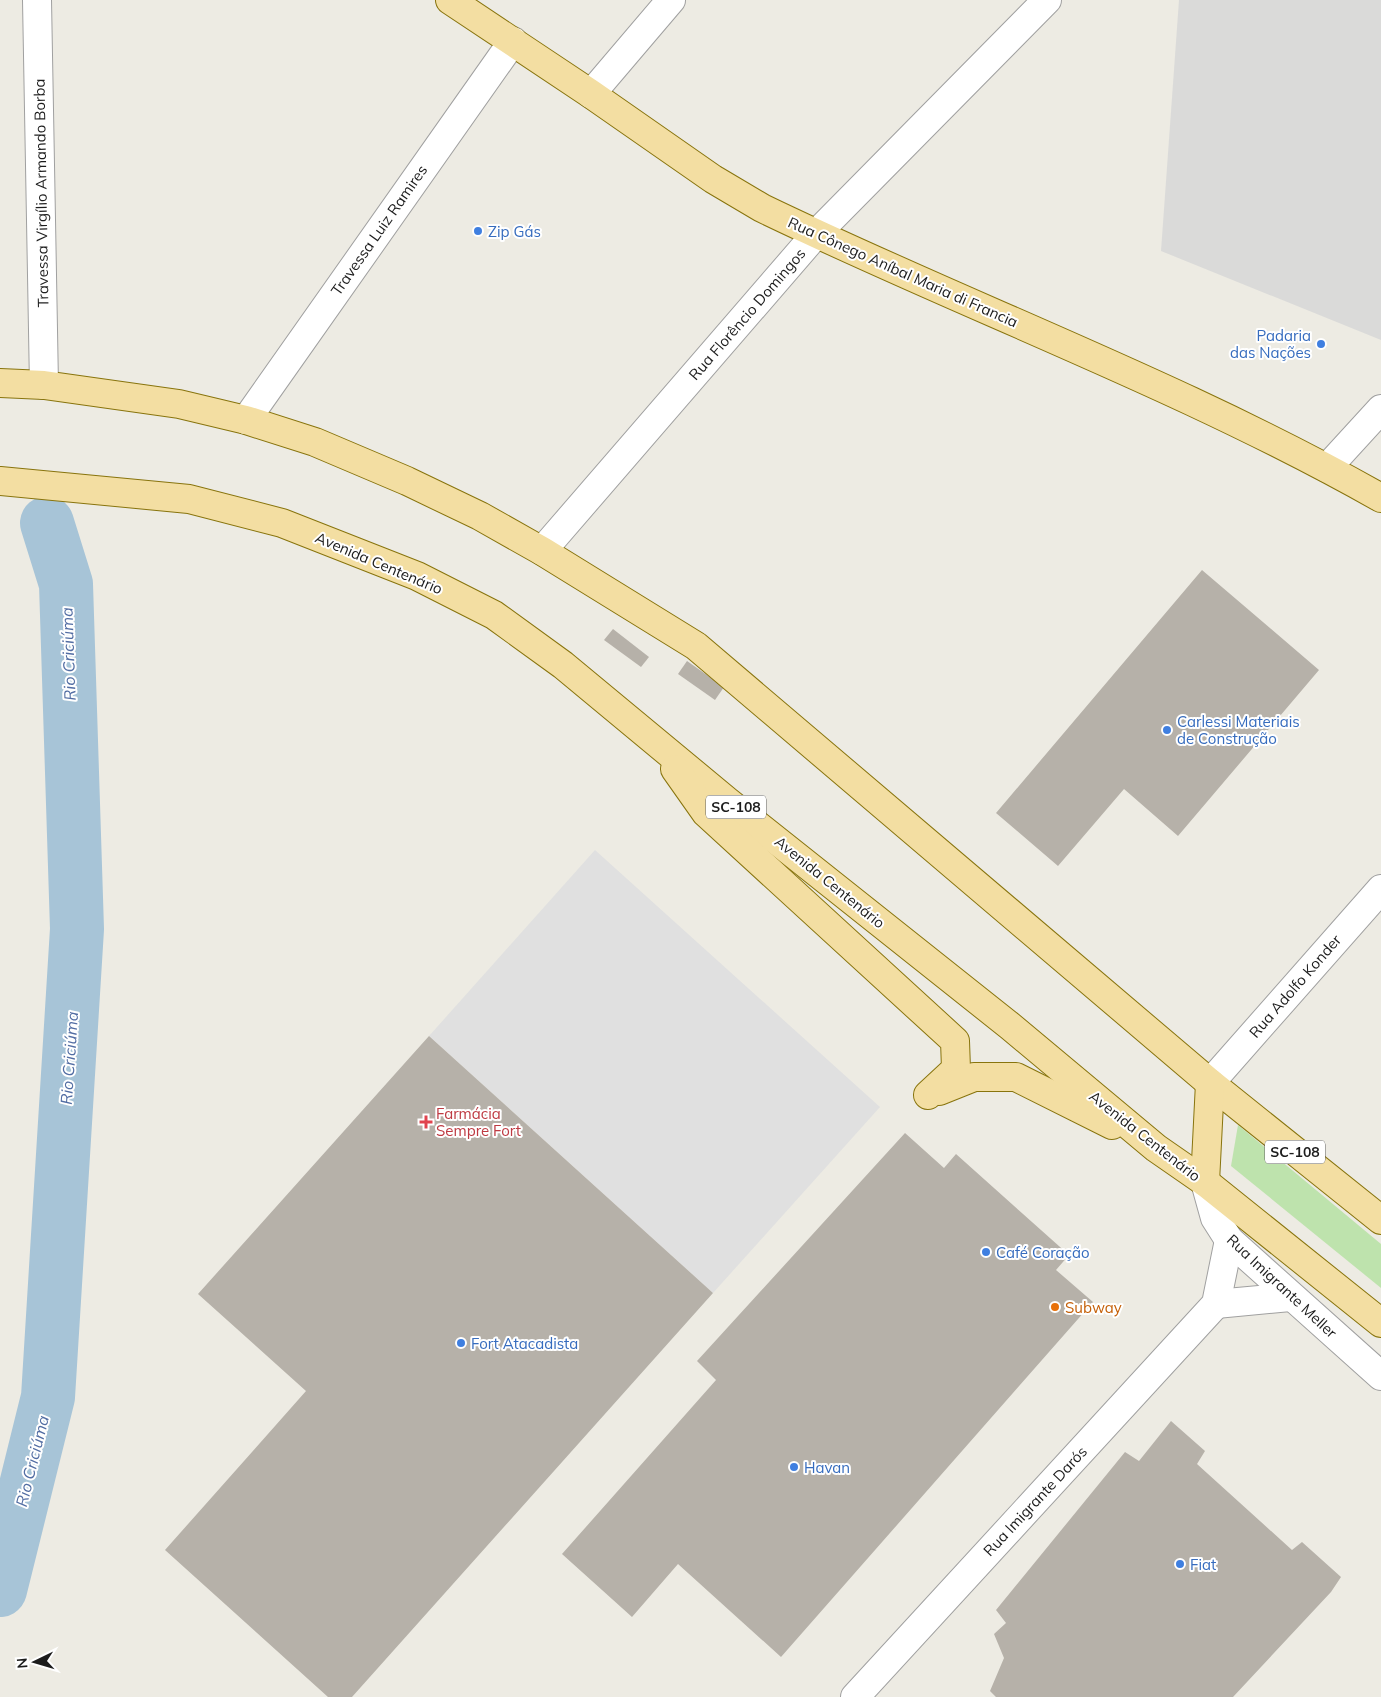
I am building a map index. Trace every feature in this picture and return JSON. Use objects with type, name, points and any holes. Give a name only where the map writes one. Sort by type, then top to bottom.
[{"type":"main road","name":"Rua Cônego Aníbal Maria di Francia","points":[[450,0],[591,94],[713,179],[762,208],[816,234],[1187,399],[1327,468],[1381,498]]},
{"type":"main road","name":"SC-108","points":[[0,383],[44,386],[179,404],[246,420],[314,442],[407,481],[480,516],[542,551],[696,646],[1210,1083],[1381,1220]]},
{"type":"main road","name":"Avenida Centenário","points":[[0,482],[189,499],[282,523],[417,576],[494,616],[563,665],[1010,1026],[1156,1148],[1205,1182],[1381,1323]]},
{"type":"main road","points":[[656,742],[706,812],[955,1041],[956,1069],[928,1095],[974,1077],[1016,1077],[1156,1148]]},
{"type":"main road","points":[[1205,1182],[1210,1083]]},
{"type":"street","name":"Travessa Virgílio Armando Borba","points":[[37,0],[44,386]]},
{"type":"street","points":[[591,94],[671,0]]},
{"type":"street","name":"Rua Florêncio Domingos","points":[[542,551],[816,234],[1047,0]]},
{"type":"street","name":"Travessa Luiz Ramires","points":[[246,420],[513,41]]},
{"type":"street","points":[[1327,468],[1381,409]]},
{"type":"street","name":"Rua Adolfo Konder","points":[[1210,1083],[1381,889]]},
{"type":"street","name":"Rua Imigrante Meller","points":[[1205,1182],[1215,1218],[1229,1240],[1290,1297],[1381,1376]]},
{"type":"street","points":[[1229,1240],[1216,1304],[1290,1297]]},
{"type":"street","name":"Rua Imigrante Darós","points":[[855,1697],[1216,1304]]},
{"type":"shaded area","points":[[1179,0],[1381,0],[1381,340],[1161,251]]},
{"type":"shaded area","points":[[595,850],[880,1107],[713,1293],[429,1036]]},
{"type":"green space","points":[[1238,1125],[1381,1244],[1381,1288],[1231,1166]]},
{"type":"building","name":"Carlessi Materiais de Construção","points":[[1202,570],[1319,670],[1178,836],[1124,789],[1058,866],[996,813]]},
{"type":"building","points":[[613,629],[649,657],[641,667],[604,640]]},
{"type":"building","points":[[687,661],[724,687],[715,700],[678,674]]},
{"type":"building","name":"Fort Atacadista","points":[[429,1036],[713,1293],[352,1697],[328,1697],[165,1550],[306,1391],[198,1294]]},
{"type":"building","name":"Havan","points":[[905,1133],[944,1168],[956,1154],[1069,1255],[1056,1270],[1093,1302],[781,1657],[678,1564],[632,1617],[562,1554],[716,1380],[697,1361]]},
{"type":"building","name":"Fiat","points":[[1171,1421],[1205,1451],[1197,1464],[1292,1550],[1302,1542],[1341,1577],[1331,1592],[1233,1697],[996,1697],[990,1691],[1004,1658],[994,1634],[1006,1623],[996,1610],[1125,1452],[1139,1461]]},
{"type":"waterway","name":"Rio Criciúma","points":[[0,1590],[48,1397],[77,929],[66,584],[47,523]]},
{"type":"place","name":"Zip Gás","points":[[478,231]]},
{"type":"place","name":"Padaria das Nações","points":[[1321,344]]},
{"type":"place","name":"Carlessi Materiais de Construção","points":[[1167,730]]},
{"type":"place","name":"Farmácia Sempre Fort","points":[[426,1122]]},
{"type":"place","name":"Café Coração","points":[[986,1252]]},
{"type":"place","name":"Subway","points":[[1055,1307]]},
{"type":"place","name":"Fort Atacadista","points":[[461,1343]]},
{"type":"place","name":"Havan","points":[[794,1467]]},
{"type":"place","name":"Fiat","points":[[1180,1564]]}]
